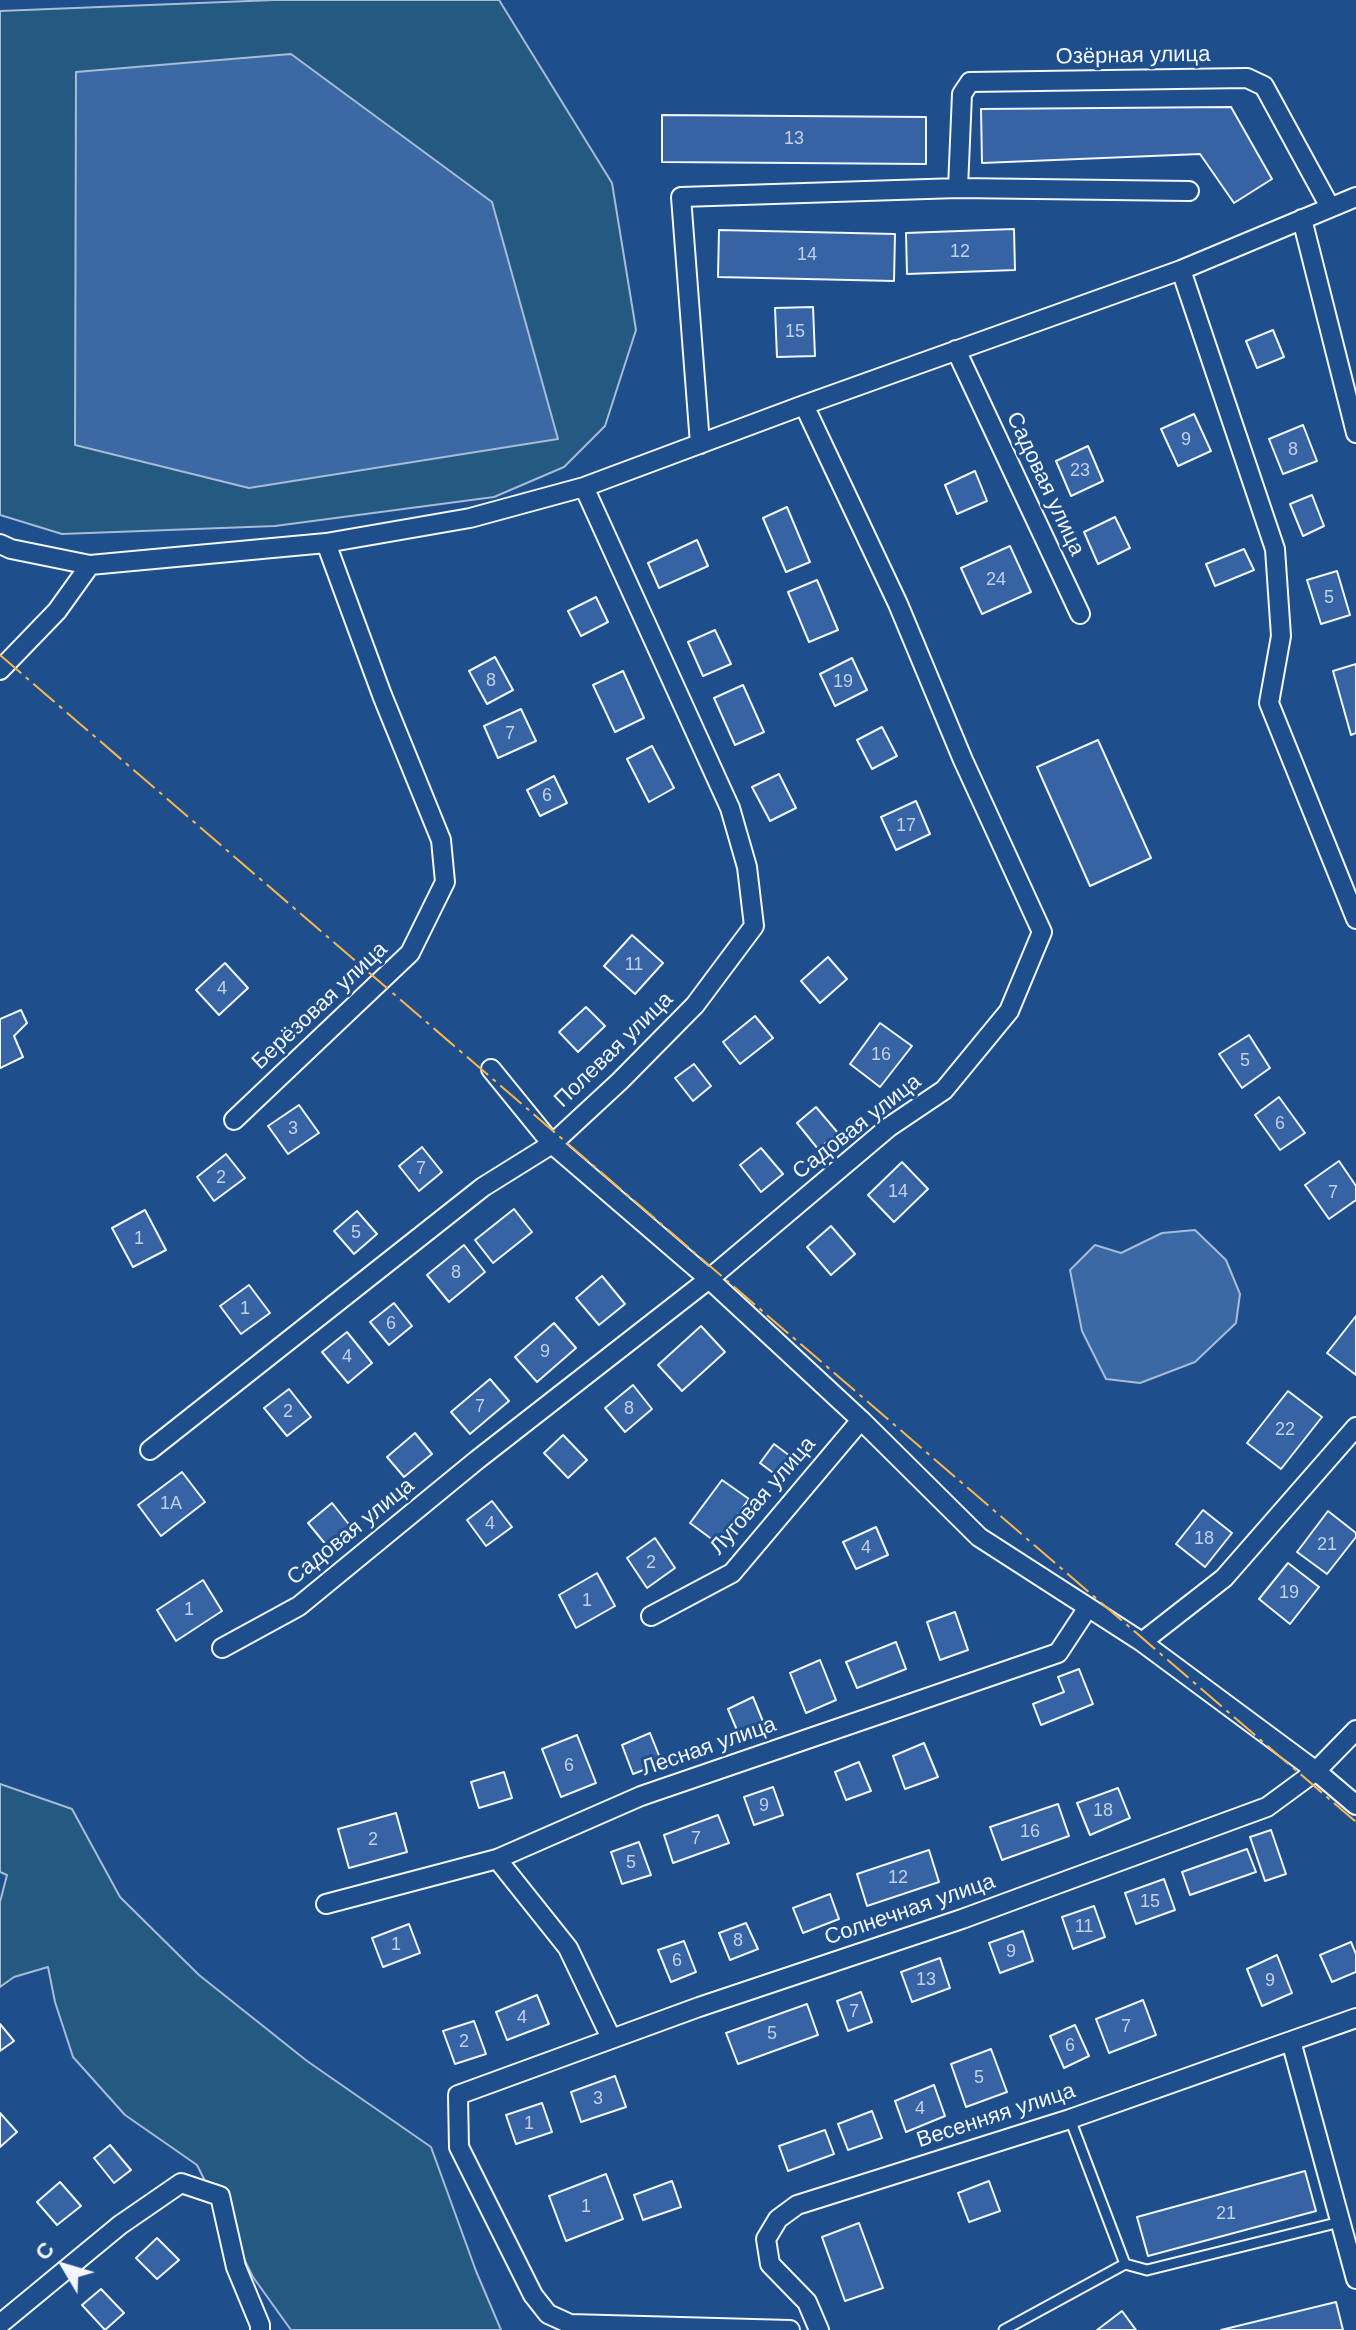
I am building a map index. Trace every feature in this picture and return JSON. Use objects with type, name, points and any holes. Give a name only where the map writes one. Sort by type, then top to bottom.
[{"type":"street","name":"Озёрная улица","points":[[958,188],[962,94],[970,82],[1247,78],[1264,86],[1330,207]]},
{"type":"street","points":[[700,444],[681,197],[958,188],[1189,191]]},
{"type":"street","points":[[0,544],[90,565],[326,543],[470,518],[584,487],[1181,270],[1356,197]]},
{"type":"street","points":[[1302,219],[1356,433]]},
{"type":"street","points":[[1181,270],[1275,549],[1281,636],[1269,703],[1356,919]]},
{"type":"street","name":"Садовая улица","points":[[956,350],[1080,614]]},
{"type":"street","name":"Садовая улица","points":[[222,1648],[299,1606],[477,1460],[709,1279],[889,1127],[944,1090],[1009,1011],[1042,932],[963,760],[898,604],[804,405]]},
{"type":"street","name":"Полевая улица","points":[[150,1450],[483,1187],[552,1144],[695,1005],[754,926],[747,867],[730,808],[584,487]]},
{"type":"street","name":"Берёзовая улица","points":[[234,1120],[410,953],[445,882],[441,840],[382,695],[326,543]]},
{"type":"street","points":[[0,670],[57,611],[90,565]]},
{"type":"street","points":[[491,1069],[552,1144],[709,1279],[861,1420],[979,1537],[1142,1642],[1316,1771],[1356,1805]]},
{"type":"street","name":"Луговая улица","points":[[651,1616],[732,1573],[861,1420]]},
{"type":"street","points":[[1142,1642],[1224,1578],[1356,1427]]},
{"type":"street","name":"Лесная улица","points":[[326,1904],[497,1859],[641,1796],[1058,1653],[1087,1609]]},
{"type":"street","name":"Солнечная улица","points":[[790,2330],[570,2324],[548,2314],[533,2295],[459,2147],[458,2095],[611,2038],[962,1919],[1267,1807],[1316,1771],[1356,1730]]},
{"type":"street","points":[[497,1859],[568,1948],[611,2038]]},
{"type":"street","name":"Весенняя улица","points":[[819,2330],[807,2302],[770,2264],[766,2239],[778,2219],[797,2205],[1070,2119],[1356,2018]]},
{"type":"street","points":[[1291,2041],[1356,2279]]},
{"type":"street","points":[[0,2324],[120,2225],[181,2183],[220,2196],[236,2267],[260,2330]]},
{"type":"lane","points":[[1070,2119],[1125,2264]]},
{"type":"lane","points":[[1004,2330],[1125,2264],[1147,2270],[1342,2222]]},
{"type":"shaded area","points":[[274,0],[499,0],[612,183],[636,330],[605,426],[564,467],[494,497],[275,526],[62,534],[0,515],[0,11]]},
{"type":"shaded area","points":[[291,54],[492,202],[558,439],[249,488],[75,445],[76,72]]},
{"type":"shaded area","points":[[1195,1230],[1226,1260],[1240,1294],[1236,1323],[1195,1362],[1140,1383],[1106,1379],[1082,1331],[1070,1270],[1095,1245],[1121,1253],[1162,1233]]},
{"type":"shaded area","points":[[0,1784],[72,1809],[120,1897],[199,1975],[307,2061],[431,2147],[501,2330],[291,2330],[253,2277],[197,2165],[125,2115],[73,2057],[55,2002],[48,1967],[14,1977],[0,1987],[0,1902],[7,1875],[0,1872]]},
{"type":"building","points":[[1231,107],[1272,179],[1234,203],[1200,154],[982,163],[981,109]]},
{"type":"building","points":[[662,115],[926,117],[926,164],[662,162]]},
{"type":"building","points":[[1014,229],[1015,270],[907,274],[906,233]]},
{"type":"building","points":[[719,230],[895,234],[894,281],[718,277]]},
{"type":"building","points":[[813,307],[815,356],[777,357],[775,308]]},
{"type":"building","points":[[1273,330],[1284,357],[1257,368],[1246,341]]},
{"type":"building","points":[[1194,414],[1211,451],[1178,466],[1161,429]]},
{"type":"building","points":[[1303,425],[1317,461],[1283,474],[1269,439]]},
{"type":"building","points":[[1088,446],[1103,481],[1071,496],[1056,461]]},
{"type":"building","points":[[975,471],[987,501],[957,514],[945,485]]},
{"type":"building","points":[[1312,495],[1324,526],[1303,536],[1290,504]]},
{"type":"building","points":[[787,507],[810,562],[786,572],[763,518]]},
{"type":"building","points":[[1115,517],[1130,548],[1098,564],[1084,532]]},
{"type":"building","points":[[697,540],[708,566],[659,588],[648,563]]},
{"type":"building","points":[[1010,546],[1031,592],[982,614],[961,568]]},
{"type":"building","points":[[1244,549],[1254,570],[1215,586],[1206,564]]},
{"type":"building","points":[[1337,571],[1350,615],[1321,624],[1307,580]]},
{"type":"building","points":[[817,580],[838,630],[809,642],[788,592]]},
{"type":"building","points":[[596,597],[608,622],[581,636],[568,611]]},
{"type":"building","points":[[715,630],[731,664],[703,676],[688,642]]},
{"type":"building","points":[[495,657],[513,690],[487,704],[469,671]]},
{"type":"building","points":[[852,658],[867,690],[835,706],[820,674]]},
{"type":"building","points":[[1356,664],[1356,733],[1351,735],[1333,671]]},
{"type":"building","points":[[623,671],[644,718],[615,732],[593,685]]},
{"type":"building","points":[[743,685],[764,732],[735,745],[714,698]]},
{"type":"building","points":[[521,709],[536,741],[498,758],[484,726]]},
{"type":"building","points":[[882,727],[897,756],[872,769],[857,740]]},
{"type":"building","points":[[1098,740],[1151,858],[1090,886],[1037,767]]},
{"type":"building","points":[[652,746],[674,788],[649,802],[627,759]]},
{"type":"building","points":[[779,774],[796,808],[770,821],[752,787]]},
{"type":"building","points":[[554,776],[567,803],[540,816],[527,790]]},
{"type":"building","points":[[916,801],[930,834],[896,850],[881,817]]},
{"type":"building","points":[[632,935],[663,963],[635,994],[604,966]]},
{"type":"building","points":[[828,957],[847,979],[820,1003],[801,981]]},
{"type":"building","points":[[225,963],[248,988],[219,1015],[196,990]]},
{"type":"building","points":[[586,1007],[605,1026],[578,1052],[559,1032]]},
{"type":"building","points":[[21,1010],[27,1023],[14,1036],[23,1057],[0,1068],[0,1019]]},
{"type":"building","points":[[755,1016],[773,1038],[740,1064],[723,1042]]},
{"type":"building","points":[[880,1023],[912,1046],[880,1087],[850,1064]]},
{"type":"building","points":[[1249,1035],[1270,1068],[1242,1088],[1219,1054]]},
{"type":"building","points":[[694,1064],[711,1086],[693,1101],[675,1078]]},
{"type":"building","points":[[1279,1097],[1305,1133],[1280,1150],[1255,1115]]},
{"type":"building","points":[[299,1105],[319,1133],[288,1154],[268,1126]]},
{"type":"building","points":[[816,1107],[838,1133],[818,1149],[797,1123]]},
{"type":"building","points":[[422,1147],[442,1172],[419,1191],[399,1166]]},
{"type":"building","points":[[761,1148],[783,1174],[761,1192],[740,1165]]},
{"type":"building","points":[[226,1154],[245,1178],[214,1201],[197,1177]]},
{"type":"building","points":[[1339,1161],[1356,1186],[1356,1200],[1329,1219],[1305,1185]]},
{"type":"building","points":[[902,1162],[928,1189],[894,1222],[868,1195]]},
{"type":"building","points":[[514,1209],[532,1232],[493,1263],[475,1240]]},
{"type":"building","points":[[145,1210],[166,1250],[133,1267],[112,1228]]},
{"type":"building","points":[[357,1211],[377,1234],[354,1254],[334,1231]]},
{"type":"building","points":[[831,1226],[855,1254],[831,1275],[807,1247]]},
{"type":"building","points":[[464,1245],[485,1272],[449,1302],[427,1275]]},
{"type":"building","points":[[602,1276],[625,1304],[599,1325],[576,1298]]},
{"type":"building","points":[[249,1285],[270,1313],[241,1334],[220,1306]]},
{"type":"building","points":[[394,1303],[412,1326],[389,1345],[370,1322]]},
{"type":"building","points":[[1356,1316],[1356,1375],[1327,1353]]},
{"type":"building","points":[[554,1323],[576,1348],[537,1382],[515,1357]]},
{"type":"building","points":[[701,1326],[725,1352],[682,1391],[658,1365]]},
{"type":"building","points":[[347,1332],[372,1363],[348,1383],[322,1352]]},
{"type":"building","points":[[490,1379],[509,1401],[470,1434],[451,1412]]},
{"type":"building","points":[[633,1385],[652,1409],[625,1432],[605,1408]]},
{"type":"building","points":[[289,1389],[311,1417],[287,1436],[264,1408]]},
{"type":"building","points":[[1288,1391],[1322,1417],[1281,1469],[1247,1443]]},
{"type":"building","points":[[415,1433],[432,1454],[404,1477],[387,1457]]},
{"type":"building","points":[[563,1435],[587,1460],[568,1478],[544,1453]]},
{"type":"building","points":[[774,1444],[790,1456],[776,1475],[760,1463]]},
{"type":"building","points":[[182,1472],[205,1502],[161,1536],[138,1505]]},
{"type":"building","points":[[722,1480],[749,1499],[717,1543],[690,1523]]},
{"type":"building","points":[[492,1501],[512,1527],[486,1546],[467,1520]]},
{"type":"building","points":[[332,1503],[351,1527],[327,1546],[308,1523]]},
{"type":"building","points":[[1203,1510],[1232,1533],[1205,1567],[1176,1544]]},
{"type":"building","points":[[1328,1511],[1356,1533],[1356,1537],[1327,1574],[1297,1552]]},
{"type":"building","points":[[876,1527],[888,1555],[856,1569],[843,1542]]},
{"type":"building","points":[[655,1538],[675,1568],[647,1588],[627,1558]]},
{"type":"building","points":[[1288,1563],[1319,1587],[1290,1624],[1259,1599]]},
{"type":"building","points":[[597,1573],[615,1606],[576,1628],[559,1595]]},
{"type":"building","points":[[203,1580],[222,1611],[176,1641],[157,1610]]},
{"type":"building","points":[[955,1612],[968,1650],[940,1660],[927,1622]]},
{"type":"building","points":[[896,1642],[906,1669],[857,1688],[846,1662]]},
{"type":"building","points":[[820,1660],[836,1700],[806,1713],[790,1673]]},
{"type":"building","points":[[1079,1669],[1093,1704],[1041,1725],[1033,1704],[1064,1692],[1058,1677]]},
{"type":"building","points":[[753,1697],[764,1724],[739,1735],[728,1709]]},
{"type":"building","points":[[650,1733],[662,1763],[633,1774],[622,1745]]},
{"type":"building","points":[[577,1735],[596,1783],[561,1797],[542,1749]]},
{"type":"building","points":[[924,1743],[938,1777],[905,1789],[893,1756]]},
{"type":"building","points":[[859,1762],[871,1791],[846,1800],[835,1772]]},
{"type":"building","points":[[504,1772],[512,1798],[479,1808],[471,1782]]},
{"type":"building","points":[[773,1787],[783,1815],[754,1825],[744,1797]]},
{"type":"building","points":[[1118,1788],[1130,1818],[1090,1835],[1077,1803]]},
{"type":"building","points":[[1058,1804],[1069,1836],[1002,1860],[990,1827]]},
{"type":"building","points":[[396,1813],[407,1852],[349,1868],[338,1829]]},
{"type":"building","points":[[718,1815],[729,1843],[673,1863],[664,1835]]},
{"type":"building","points":[[1271,1830],[1286,1874],[1265,1881],[1250,1837]]},
{"type":"building","points":[[639,1842],[651,1875],[622,1884],[611,1852]]},
{"type":"building","points":[[1247,1849],[1256,1872],[1190,1895],[1182,1872]]},
{"type":"building","points":[[929,1850],[939,1882],[867,1906],[857,1874]]},
{"type":"building","points":[[1164,1879],[1175,1910],[1136,1924],[1125,1893]]},
{"type":"building","points":[[830,1894],[839,1919],[803,1933],[793,1908]]},
{"type":"building","points":[[1094,1906],[1105,1937],[1073,1949],[1062,1917]]},
{"type":"building","points":[[746,1923],[758,1949],[730,1960],[719,1933]]},
{"type":"building","points":[[409,1924],[420,1953],[383,1967],[372,1938]]},
{"type":"building","points":[[1023,1931],[1033,1961],[1000,1973],[989,1943]]},
{"type":"building","points":[[684,1941],[696,1972],[671,1982],[658,1950]]},
{"type":"building","points":[[1351,1942],[1356,1954],[1356,1972],[1332,1982],[1320,1955]]},
{"type":"building","points":[[1277,1955],[1292,1993],[1262,2006],[1247,1969]]},
{"type":"building","points":[[940,1958],[950,1988],[912,2002],[901,1972]]},
{"type":"building","points":[[861,1992],[872,2022],[848,2031],[837,2001]]},
{"type":"building","points":[[537,1995],[549,2024],[507,2040],[496,2012]]},
{"type":"building","points":[[1143,2000],[1156,2035],[1109,2053],[1096,2019]]},
{"type":"building","points":[[807,2004],[818,2035],[738,2064],[726,2033]]},
{"type":"building","points":[[474,2021],[486,2054],[455,2064],[443,2031]]},
{"type":"building","points":[[0,2024],[14,2041],[0,2051]]},
{"type":"building","points":[[1075,2025],[1089,2056],[1064,2068],[1050,2036]]},
{"type":"building","points":[[991,2049],[1007,2092],[966,2107],[951,2064]]},
{"type":"building","points":[[615,2076],[626,2107],[581,2122],[571,2092]]},
{"type":"building","points":[[934,2085],[945,2116],[906,2132],[895,2101]]},
{"type":"building","points":[[542,2103],[552,2132],[516,2144],[506,2115]]},
{"type":"building","points":[[872,2111],[882,2138],[848,2150],[838,2124]]},
{"type":"building","points":[[0,2113],[17,2132],[0,2147]]},
{"type":"building","points":[[825,2130],[834,2154],[788,2171],[779,2146]]},
{"type":"building","points":[[110,2145],[131,2170],[114,2183],[94,2158]]},
{"type":"building","points":[[1305,2171],[1316,2211],[1148,2256],[1137,2217]]},
{"type":"building","points":[[606,2174],[623,2219],[566,2241],[549,2196]]},
{"type":"building","points":[[672,2181],[681,2207],[643,2220],[634,2195]]},
{"type":"building","points":[[989,2181],[1000,2211],[969,2222],[958,2193]]},
{"type":"building","points":[[60,2182],[81,2206],[57,2225],[37,2202]]},
{"type":"building","points":[[859,2223],[883,2288],[845,2301],[822,2237]]},
{"type":"building","points":[[157,2238],[179,2260],[157,2279],[136,2258]]},
{"type":"building","points":[[101,2289],[124,2313],[105,2330],[82,2305]]},
{"type":"building","points":[[1336,2302],[1343,2330],[1221,2330]]},
{"type":"building","points":[[1122,2311],[1136,2330],[1097,2330]]},
{"type":"power","points":[[0,655],[1356,1822]]}]
